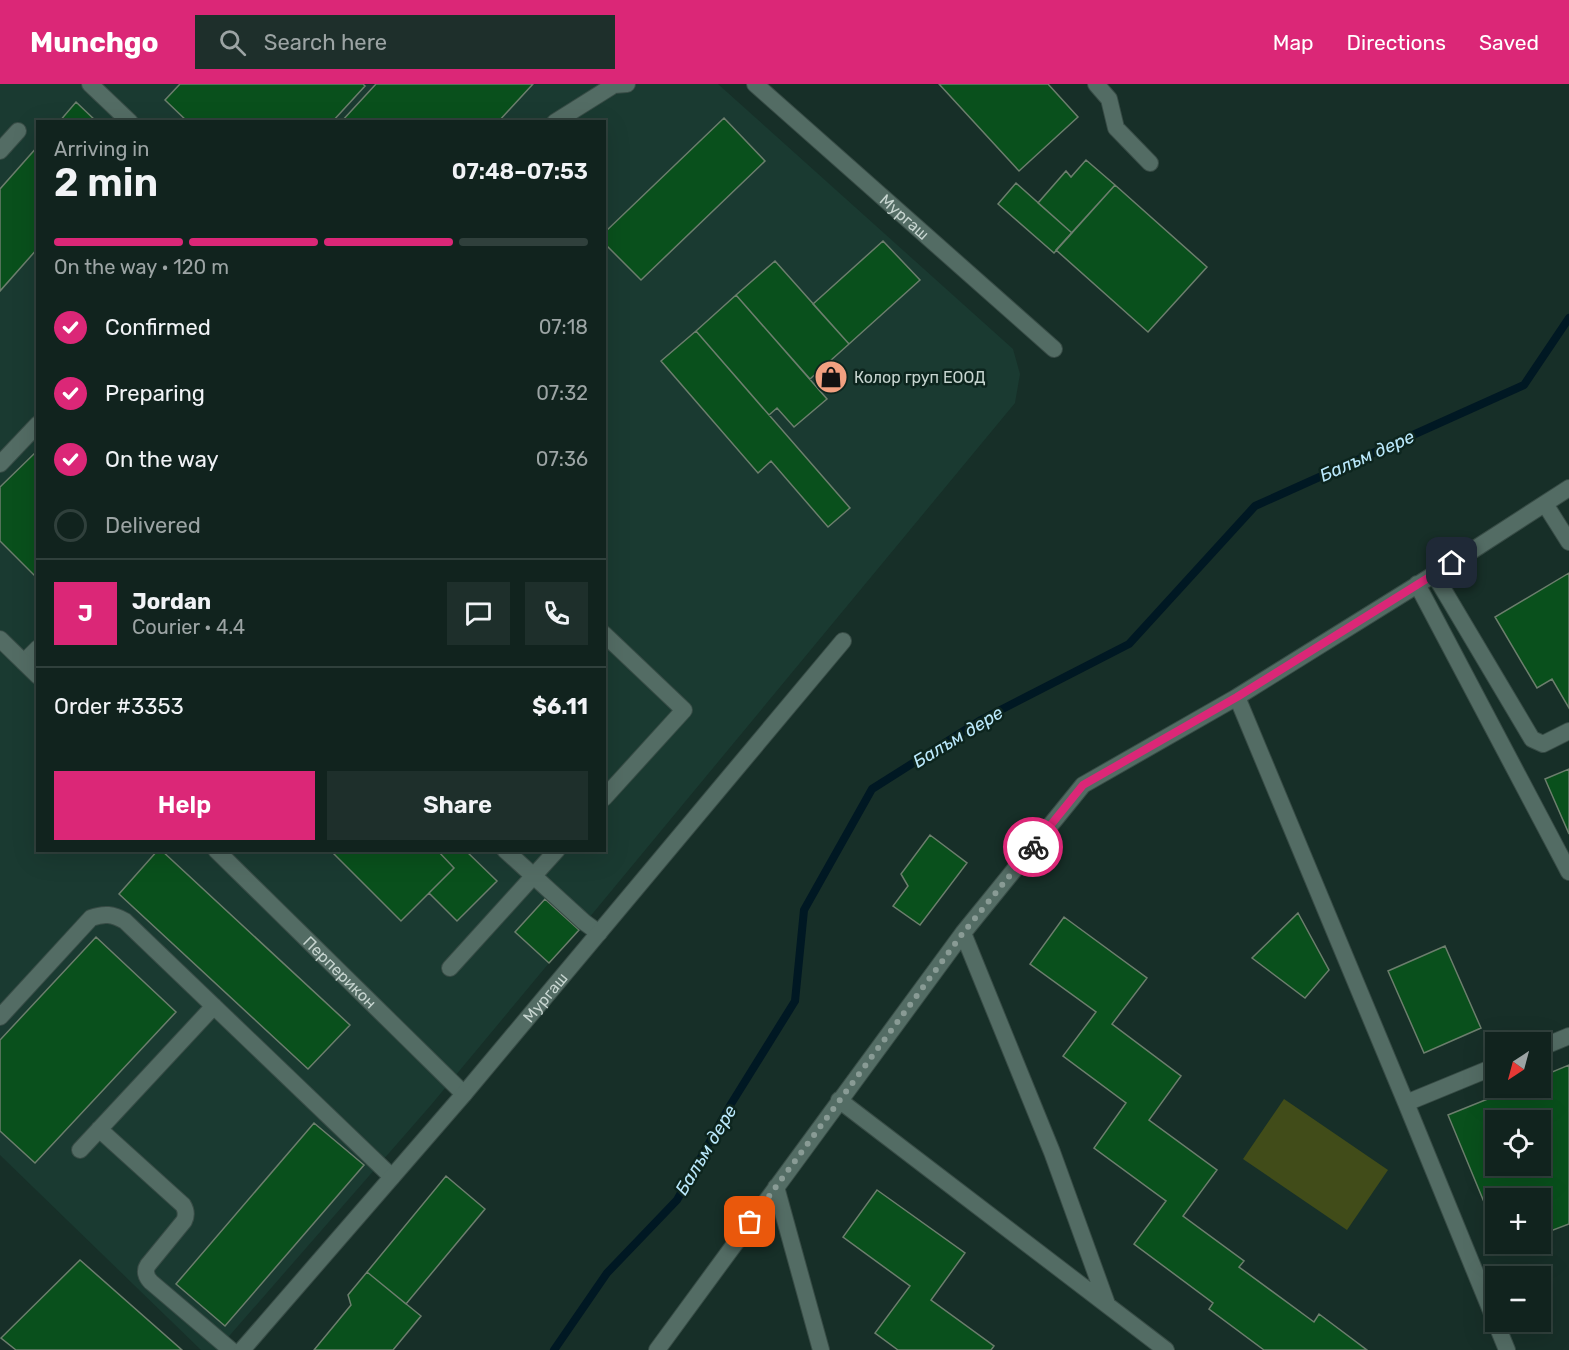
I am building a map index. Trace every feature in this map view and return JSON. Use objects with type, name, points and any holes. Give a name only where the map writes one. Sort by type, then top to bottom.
[{"type":"street","points":[[90,84],[128,120]]},
{"type":"street","points":[[558,120],[614,85],[627,84]]},
{"type":"street","name":"Мургаш","points":[[755,84],[1054,349]]},
{"type":"street","points":[[1096,84],[1109,99],[1116,128],[1150,163]]},
{"type":"street","points":[[0,151],[18,130]]},
{"type":"street","points":[[0,464],[36,426]]},
{"type":"street","points":[[657,1350],[963,933],[1083,785],[1237,697],[1569,488]]},
{"type":"street","points":[[1545,504],[1569,542]]},
{"type":"street","points":[[1434,574],[1532,739],[1543,744],[1569,731]]},
{"type":"street","points":[[1418,584],[1569,872]]},
{"type":"street","points":[[606,636],[684,710],[606,796]]},
{"type":"street","points":[[0,639],[36,674]]},
{"type":"street","name":"Мургаш","points":[[242,1350],[464,1094],[843,641]]},
{"type":"street","points":[[24,662],[36,650]]},
{"type":"street","points":[[1237,697],[1507,1350]]},
{"type":"street","name":"Перперикон","points":[[218,852],[464,1094]]},
{"type":"street","points":[[508,852],[599,933]]},
{"type":"street","points":[[450,968],[555,852]]},
{"type":"street","points":[[0,1017],[84,924],[99,915],[117,916],[125,921],[392,1177]]},
{"type":"street","points":[[963,933],[1058,1168],[1107,1305]]},
{"type":"street","points":[[80,1150],[214,1006]]},
{"type":"street","points":[[1551,1043],[1569,1036]]},
{"type":"street","points":[[1406,1103],[1485,1071]]},
{"type":"street","points":[[839,1100],[1166,1350]]},
{"type":"street","points":[[99,1129],[183,1204],[185,1209],[184,1221],[148,1265],[146,1276],[231,1350]]},
{"type":"street","points":[[776,1187],[821,1350]]},
{"type":"shaded area","points":[[0,84],[718,84],[1013,349],[1020,374],[1015,403],[579,930],[431,1105],[217,1350],[201,1350],[0,1155]]},
{"type":"green space","points":[[1284,1099],[1388,1170],[1347,1230],[1243,1159]]},
{"type":"building","points":[[180,84],[363,84],[365,86],[334,120],[186,120],[165,100]]},
{"type":"building","points":[[376,84],[533,84],[500,120],[343,120]]},
{"type":"building","points":[[939,84],[1048,84],[1078,117],[1019,171]]},
{"type":"building","points":[[76,102],[95,120],[61,120]]},
{"type":"building","points":[[724,118],[765,161],[641,280],[606,245],[606,231]]},
{"type":"building","points":[[36,148],[36,250],[0,291],[0,189]]},
{"type":"building","points":[[1086,160],[1115,185],[1072,233],[1038,203],[1066,171],[1071,177]]},
{"type":"building","points":[[1016,183],[1072,233],[1054,253],[998,204]]},
{"type":"building","points":[[1115,185],[1207,267],[1148,332],[1056,250]]},
{"type":"building","points":[[883,241],[920,280],[849,344],[813,304]]},
{"type":"building","points":[[775,261],[849,344],[810,379],[736,295]]},
{"type":"building","points":[[736,295],[827,399],[794,427],[777,408],[769,415],[696,331]]},
{"type":"building","points":[[696,331],[850,508],[828,527],[771,461],[758,473],[661,361]]},
{"type":"building","points":[[36,452],[36,577],[0,541],[0,487]]},
{"type":"building","points":[[1569,573],[1569,708],[1552,679],[1537,688],[1495,617]]},
{"type":"building","points":[[1569,769],[1569,834],[1545,779]]},
{"type":"building","points":[[930,835],[967,863],[920,925],[893,906],[908,886],[901,874]]},
{"type":"building","points":[[156,852],[163,852],[350,1025],[308,1069],[119,894]]},
{"type":"building","points":[[332,852],[439,852],[454,868],[401,921]]},
{"type":"building","points":[[439,852],[467,852],[497,881],[457,921],[429,893],[454,868]]},
{"type":"building","points":[[545,899],[579,930],[549,963],[515,932]]},
{"type":"building","points":[[1298,913],[1329,970],[1305,998],[1252,958]]},
{"type":"building","points":[[1064,917],[1147,978],[1112,1024],[1181,1076],[1149,1120],[1217,1170],[1183,1216],[1244,1261],[1239,1267],[1314,1322],[1319,1314],[1367,1350],[1264,1350],[1209,1309],[1213,1303],[1134,1244],[1166,1201],[1094,1148],[1126,1103],[1063,1056],[1096,1012],[1030,964]]},
{"type":"building","points":[[96,937],[176,1012],[35,1163],[0,1131],[0,1040]]},
{"type":"building","points":[[1445,946],[1481,1028],[1424,1053],[1388,971]]},
{"type":"building","points":[[1569,1065],[1569,1224],[1551,1231],[1551,1188],[1485,1188],[1485,1204],[1448,1115],[1490,1098],[1551,1098],[1551,1072]]},
{"type":"building","points":[[314,1123],[364,1165],[225,1326],[176,1284]]},
{"type":"building","points":[[446,1176],[485,1209],[406,1304],[367,1272]]},
{"type":"building","points":[[877,1190],[965,1253],[931,1300],[994,1346],[991,1350],[898,1350],[875,1333],[910,1286],[843,1237]]},
{"type":"building","points":[[80,1260],[182,1350],[16,1350],[1,1338]]},
{"type":"building","points":[[367,1272],[421,1316],[393,1350],[314,1350],[351,1305],[348,1295]]},
{"type":"waterway","name":"Балъм дере","points":[[554,1350],[607,1273],[677,1200],[731,1104],[795,1001],[804,910],[872,789],[981,720],[1129,644],[1255,506],[1524,385],[1569,318]]},
{"type":"way so far","points":[[750,1222],[963,933],[1033,847]]},
{"type":"place","name":"Колор груп ЕООД","points":[[831,377]]},
{"type":"route","points":[[1033,847],[1083,785],[1237,697],[1452,563]]}]
